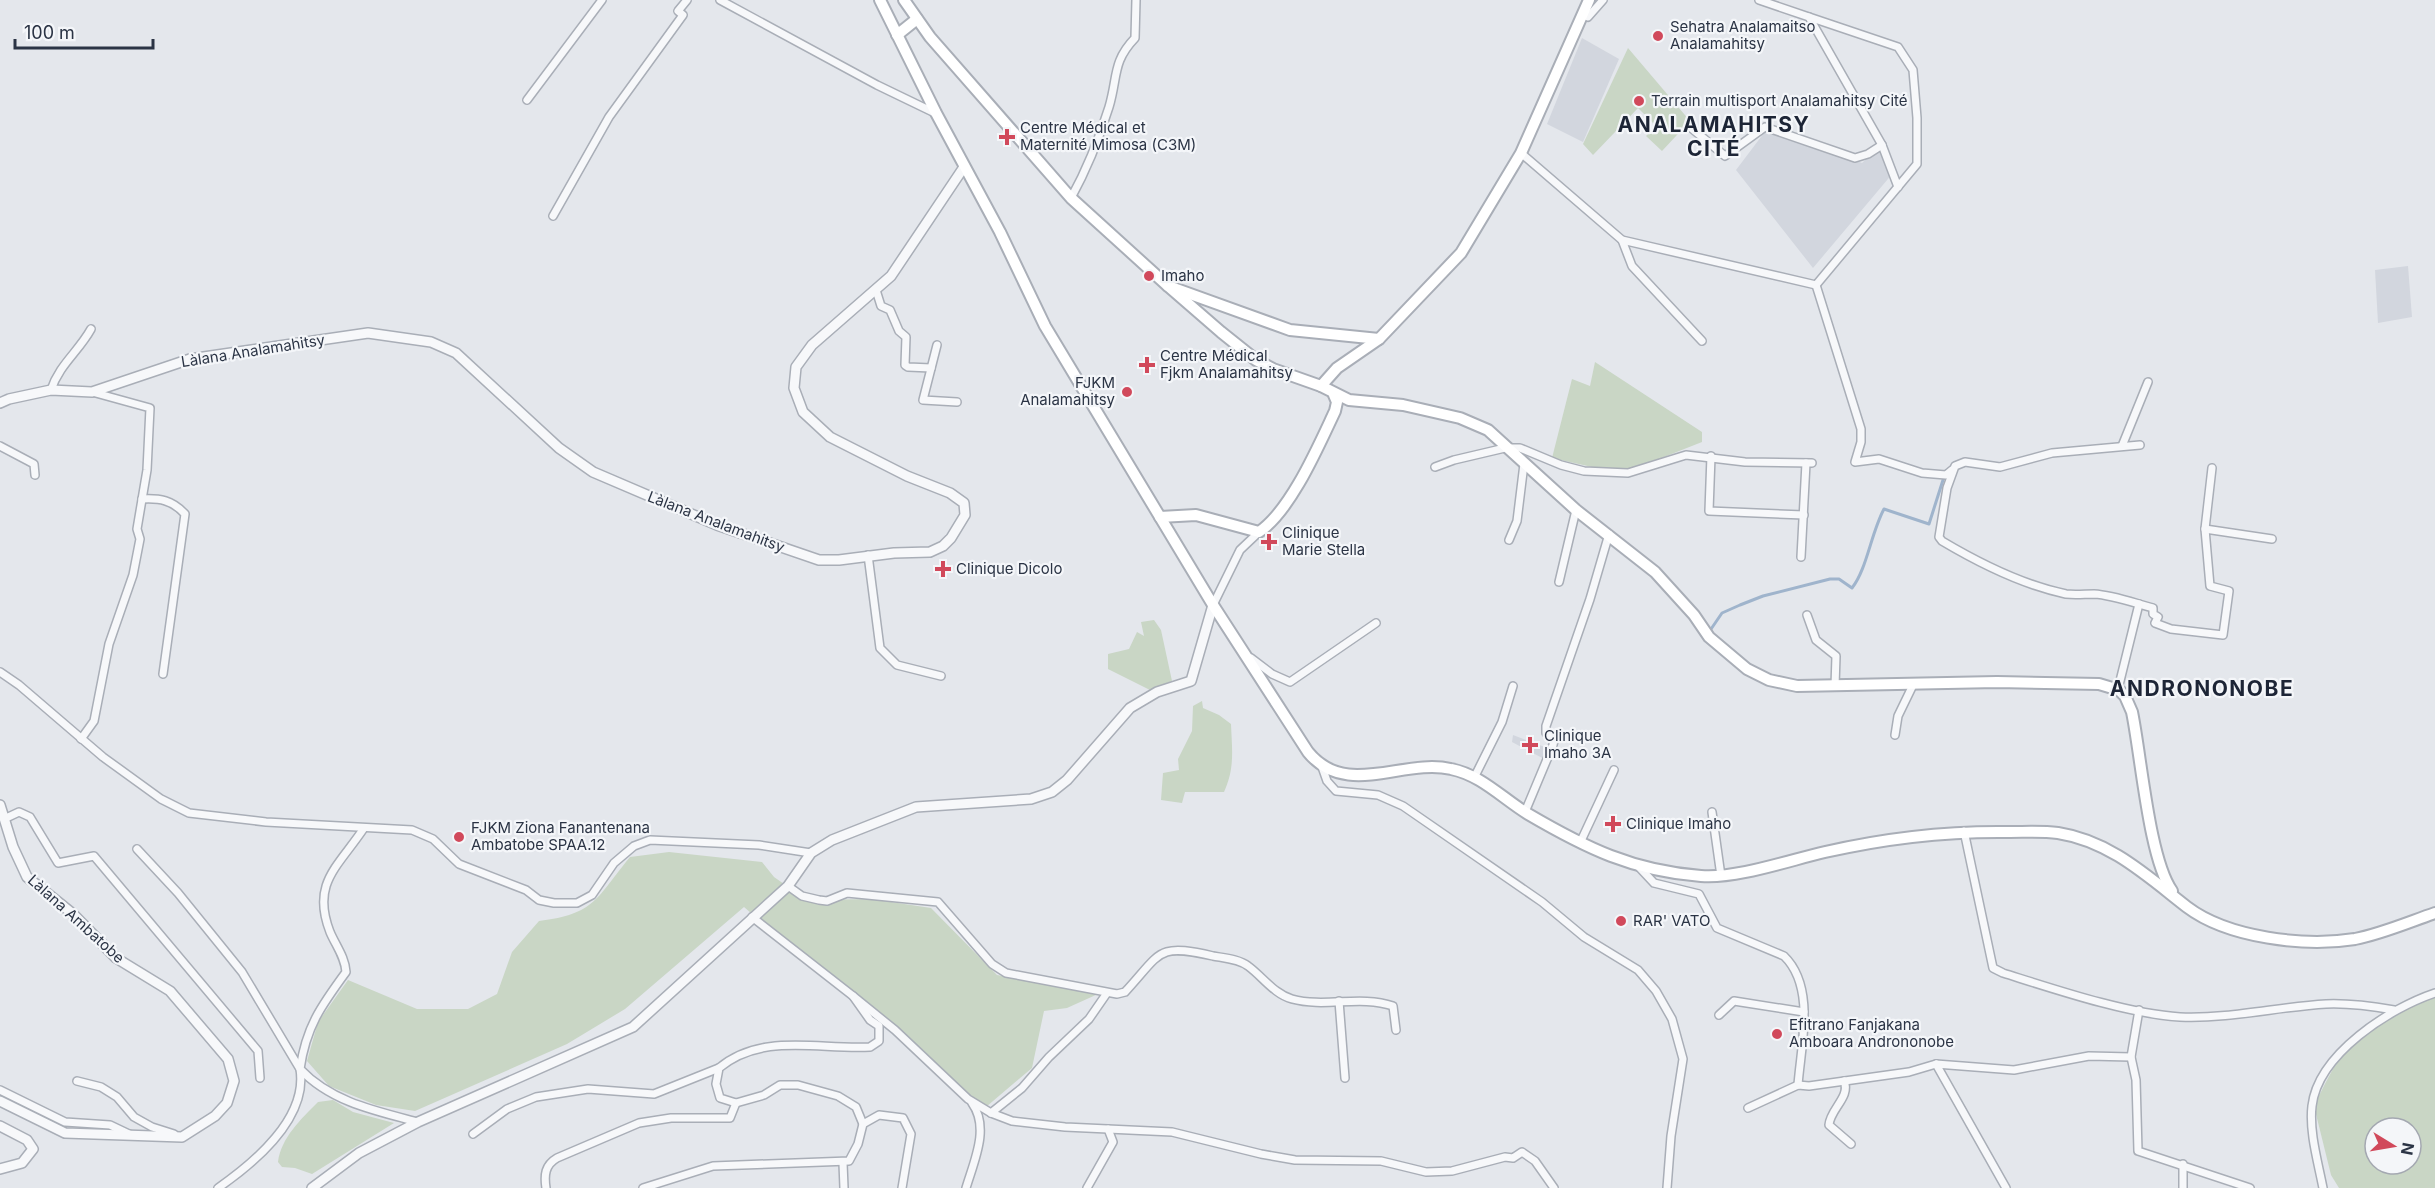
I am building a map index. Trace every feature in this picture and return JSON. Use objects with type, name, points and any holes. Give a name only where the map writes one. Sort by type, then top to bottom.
[{"type":"main road","points":[[904,0],[917,19],[1071,198],[1191,308],[1256,360],[1349,400],[1403,405],[1460,418],[1488,430],[1576,510],[1609,534],[1668,585],[1694,615],[1709,638],[1747,669],[1779,684],[1836,686],[2008,682],[2099,684],[2118,689],[2125,696],[2132,712],[2157,851],[2163,875],[2177,898]]},
{"type":"main road","points":[[1321,386],[1337,368],[1380,339],[1461,253],[1521,153],[1589,0]]},
{"type":"main road","points":[[884,1],[897,35],[1000,232],[1045,326],[1213,605],[1308,752],[1334,772],[1362,777],[1425,768],[1449,768],[1475,776],[1525,812],[1601,854],[1639,867],[1697,876],[1721,876],[1857,845],[1964,831],[2055,833],[2079,837],[2135,865],[2177,898],[2213,922],[2263,937],[2315,942],[2356,939],[2435,914]]},
{"type":"main road","points":[[897,35],[917,19]]},
{"type":"main road","points":[[1168,286],[1290,330],[1380,339]]},
{"type":"main road","points":[[1160,517],[1196,515],[1259,532],[1278,516],[1289,499],[1335,411],[1337,402],[1334,395]]},
{"type":"street","points":[[527,100],[602,0]]},
{"type":"street","points":[[553,216],[609,117],[682,15],[678,11],[687,0]]},
{"type":"street","points":[[720,0],[877,85],[936,113]]},
{"type":"street","points":[[1071,198],[1086,171],[1100,134],[1111,99],[1120,53],[1135,38],[1136,0]]},
{"type":"street","points":[[1583,14],[1588,17],[1604,0]]},
{"type":"street","points":[[1759,0],[1898,47],[1913,70],[1917,164],[1816,285]]},
{"type":"street","points":[[1809,17],[1881,145],[1898,187]]},
{"type":"street","points":[[1690,127],[1725,156],[1765,127],[1855,158],[1881,145]]},
{"type":"street","points":[[1521,153],[1622,240],[1816,285]]},
{"type":"street","name":"Làlana Analamahitsy","points":[[0,403],[51,390],[92,392],[202,357],[368,333],[431,342],[456,353],[559,448],[593,472],[717,525],[819,560],[930,552],[943,546],[951,538],[965,515],[964,502],[830,437],[803,412],[794,388],[796,367],[812,345],[891,276],[964,167]]},
{"type":"street","points":[[1622,240],[1632,266],[1702,341]]},
{"type":"street","points":[[1816,285],[1862,429],[1855,462],[1879,459],[1922,473],[1946,475],[1955,466],[1965,462],[2000,467],[2052,453],[2140,445]]},
{"type":"street","points":[[876,290],[881,306],[890,310],[899,331],[906,338],[905,365],[931,368]]},
{"type":"street","points":[[51,390],[65,361],[83,345],[91,328]]},
{"type":"street","points":[[937,345],[923,400],[957,402]]},
{"type":"street","points":[[2122,446],[2148,382]]},
{"type":"street","points":[[81,739],[94,721],[109,644],[133,575],[140,540],[137,529],[147,470],[150,408],[92,392]]},
{"type":"street","points":[[0,446],[34,464],[36,475]]},
{"type":"street","points":[[1435,467],[1454,460],[1506,448],[1520,448],[1561,465],[1584,471],[1628,473],[1686,455],[1711,456],[1745,462],[1809,463],[1801,557]]},
{"type":"street","points":[[1711,456],[1709,511],[1804,515]]},
{"type":"street","points":[[1509,540],[1517,521],[1524,464]]},
{"type":"street","points":[[1955,466],[1947,488],[1939,537],[1942,541],[1994,570],[2051,590],[2069,594],[2096,594],[2139,604],[2153,608],[2153,614],[2158,617],[2155,623],[2171,629],[2202,630],[2223,635],[2229,591],[2210,586],[2205,529],[2212,468]]},
{"type":"street","points":[[142,499],[160,498],[176,505],[185,514],[163,674]]},
{"type":"street","points":[[1559,582],[1576,510]]},
{"type":"street","points":[[2205,529],[2272,539]]},
{"type":"street","points":[[312,1188],[359,1154],[418,1122],[633,1027],[788,886],[811,853],[832,840],[916,807],[1031,799],[1052,792],[1067,780],[1130,708],[1157,692],[1191,681],[1213,605],[1240,550],[1259,532]]},
{"type":"street","points":[[1525,812],[1553,746],[1554,740],[1546,733],[1546,726],[1590,599],[1609,534]]},
{"type":"street","points":[[868,555],[880,648],[897,665],[941,676]]},
{"type":"street","points":[[2118,689],[2139,604]]},
{"type":"street","points":[[1808,615],[1816,640],[1836,656],[1836,686]]},
{"type":"street","points":[[1248,656],[1272,674],[1290,682],[1376,623]]},
{"type":"street","points":[[0,672],[19,685],[81,739],[161,799],[189,813],[266,822],[412,830],[433,839],[459,864],[526,890],[539,900],[554,903],[577,903],[592,895],[614,863],[634,846],[650,840],[759,844],[811,853]]},
{"type":"street","points":[[1895,735],[1902,707],[1913,685]]},
{"type":"street","points":[[1475,776],[1502,722],[1513,686]]},
{"type":"street","points":[[1321,764],[1327,781],[1336,791],[1378,795],[1403,806],[1542,902],[1584,937],[1626,961],[1647,977],[1672,1019],[1683,1059],[1671,1136],[1667,1188]]},
{"type":"street","points":[[1580,843],[1614,770]]},
{"type":"street","name":"Làlana Ambatobe","points":[[0,805],[13,847],[27,878],[73,914],[116,958],[170,991],[228,1059],[234,1080],[227,1103],[201,1127],[182,1137]]},
{"type":"street","points":[[4,819],[19,812],[30,817],[58,863],[93,856],[258,1051],[260,1078]]},
{"type":"street","points":[[1712,812],[1721,876]]},
{"type":"street","points":[[218,1188],[252,1165],[288,1122],[298,1104],[303,1085],[300,1069],[307,1032],[327,996],[346,972],[343,958],[330,932],[322,904],[323,888],[364,828]]},
{"type":"street","points":[[1964,831],[1993,968],[2034,982],[2139,1010],[2179,1017],[2235,1016],[2325,1004],[2364,1005],[2394,1010]]},
{"type":"street","points":[[137,849],[178,893],[242,972],[300,1069],[321,1089],[377,1112],[418,1122]]},
{"type":"street","points":[[1639,867],[1654,883],[1699,894],[1712,921],[1725,933],[1784,956],[1793,969],[1804,1002],[1798,1085]]},
{"type":"street","points":[[788,886],[802,896],[827,901],[847,893],[938,902],[997,969],[1005,973],[1107,993],[1125,993],[1160,954],[1169,949],[1180,948],[1244,963],[1281,994],[1292,999],[1379,1001],[1393,1006],[1396,1030]]},
{"type":"street","points":[[752,917],[895,1030],[968,1099],[978,1112],[981,1122],[977,1152],[966,1188]]},
{"type":"street","points":[[991,1113],[1023,1088],[1049,1057],[1089,1019],[1107,993]]},
{"type":"street","points":[[2323,1188],[2312,1117],[2314,1096],[2338,1058],[2366,1030],[2394,1010],[2435,993]]},
{"type":"street","points":[[473,1134],[507,1109],[536,1097],[588,1089],[654,1094],[719,1068],[736,1056],[759,1047],[784,1045],[864,1048],[875,1045],[879,1041],[879,1026],[870,1020],[853,996]]},
{"type":"street","points":[[1339,1000],[1345,1078]]},
{"type":"street","points":[[1719,1015],[1734,1001],[1804,1012]]},
{"type":"street","points":[[2139,1010],[2131,1057],[2136,1080],[2138,1151],[2250,1188]]},
{"type":"street","points":[[1748,1108],[1798,1085],[1809,1086],[1844,1081],[1909,1071],[1936,1064],[2014,1070],[2089,1056],[2131,1057]]},
{"type":"street","points":[[1936,1064],[2006,1188]]},
{"type":"street","points":[[643,1188],[713,1166],[843,1163],[853,1157],[863,1125],[856,1107],[838,1096],[798,1085],[780,1085],[764,1095],[736,1103],[720,1098],[716,1084],[719,1068]]},
{"type":"street","points":[[76,1081],[101,1087],[117,1097],[134,1117],[152,1127],[182,1137]]},
{"type":"street","points":[[1844,1081],[1846,1086],[1844,1095],[1830,1117],[1829,1125],[1851,1144]]},
{"type":"street","points":[[0,1090],[65,1122],[110,1125],[133,1137]]},
{"type":"street","points":[[968,1099],[991,1113],[1027,1124],[1172,1131],[1261,1154],[1295,1160],[1381,1161],[1426,1172],[1452,1171],[1505,1157],[1513,1158],[1522,1152],[1535,1161],[1554,1188]]},
{"type":"street","points":[[0,1101],[65,1133],[182,1137]]},
{"type":"street","points":[[546,1188],[546,1170],[550,1161],[639,1123],[671,1118],[730,1118],[736,1103]]},
{"type":"street","points":[[863,1125],[879,1115],[903,1118],[911,1134],[902,1188]]},
{"type":"street","points":[[0,1126],[27,1140],[33,1149],[22,1163],[0,1169]]},
{"type":"street","points":[[1087,1188],[1113,1142],[1108,1129]]},
{"type":"street","points":[[843,1163],[844,1188]]},
{"type":"street","points":[[2182,1164],[2183,1188]]},
{"type":"shaded area","points":[[1582,38],[1619,59],[1583,142],[1547,124]]},
{"type":"shaded area","points":[[1770,125],[1862,163],[1882,145],[1893,173],[1813,268],[1736,170]]},
{"type":"shaded area","points":[[2408,266],[2412,317],[2378,323],[2375,270]]},
{"type":"shaded area","name":"Clinique Imaho 3A","points":[[1513,735],[1550,749],[1546,760],[1512,742]]},
{"type":"green space","name":"Terrain multisport Analamahitsy Cité","points":[[1628,48],[1690,121],[1662,151],[1646,136],[1656,126],[1638,108],[1593,155],[1583,144]]},
{"type":"green space","points":[[1595,362],[1702,432],[1702,442],[1631,470],[1592,467],[1552,458],[1572,379],[1590,386]]},
{"type":"green space","points":[[1154,620],[1161,630],[1172,681],[1150,690],[1108,669],[1108,654],[1129,649],[1137,632],[1144,636],[1141,622]]},
{"type":"green space","points":[[1202,701],[1203,708],[1219,715],[1231,724],[1232,751],[1228,783],[1224,792],[1185,792],[1182,803],[1161,800],[1163,773],[1179,770],[1178,759],[1192,731],[1193,706]]},
{"type":"green space","points":[[669,852],[762,862],[774,877],[807,900],[871,899],[931,908],[997,975],[1098,994],[1067,1008],[1044,1011],[1032,1068],[986,1107],[950,1082],[881,1016],[816,969],[744,907],[625,1009],[567,1044],[415,1111],[376,1105],[329,1086],[307,1061],[318,1022],[348,980],[417,1009],[468,1009],[497,994],[512,952],[539,921],[572,914],[593,902],[630,857]]},
{"type":"green space","points":[[2435,997],[2435,1188],[2339,1188],[2331,1175],[2314,1106],[2341,1058],[2365,1036],[2409,1008]]},
{"type":"green space","points":[[333,1100],[353,1112],[394,1123],[312,1174],[295,1168],[282,1167],[278,1162],[280,1153],[293,1129],[318,1102]]},
{"type":"waterway","points":[[1709,632],[1722,613],[1763,596],[1830,579],[1839,579],[1852,588],[1862,571],[1884,509],[1929,524],[1943,480]]},
{"type":"place","name":"Sehatra Analamaitso Analamahitsy","points":[[1658,36]]},
{"type":"place","name":"Terrain multisport Analamahitsy Cité","points":[[1639,101]]},
{"type":"place","name":"Centre Médical et Maternité Mimosa (C3M)","points":[[1007,137]]},
{"type":"place","name":"Imaho","points":[[1149,276]]},
{"type":"place","name":"Centre Médical Fjkm Analamahitsy","points":[[1147,365]]},
{"type":"place","name":"FJKM Analamahitsy","points":[[1127,392]]},
{"type":"place","name":"Clinique Marie Stella","points":[[1269,542]]},
{"type":"place","name":"Clinique Dicolo","points":[[943,569]]},
{"type":"place","name":"Clinique Imaho 3A","points":[[1530,745]]},
{"type":"place","name":"Clinique Imaho","points":[[1613,824]]},
{"type":"place","name":"FJKM Ziona Fanantenana Ambatobe SPAA.12","points":[[459,837]]},
{"type":"place","name":"RAR' VATO","points":[[1621,921]]},
{"type":"place","name":"Efitrano Fanjakana Amboara Andrononobe","points":[[1777,1034]]},
{"type":"district","name":"ANALAMAHITSY CITÉ","points":[[1714,137]]},
{"type":"district","name":"ANDRONONOBE","points":[[2202,689]]}]
